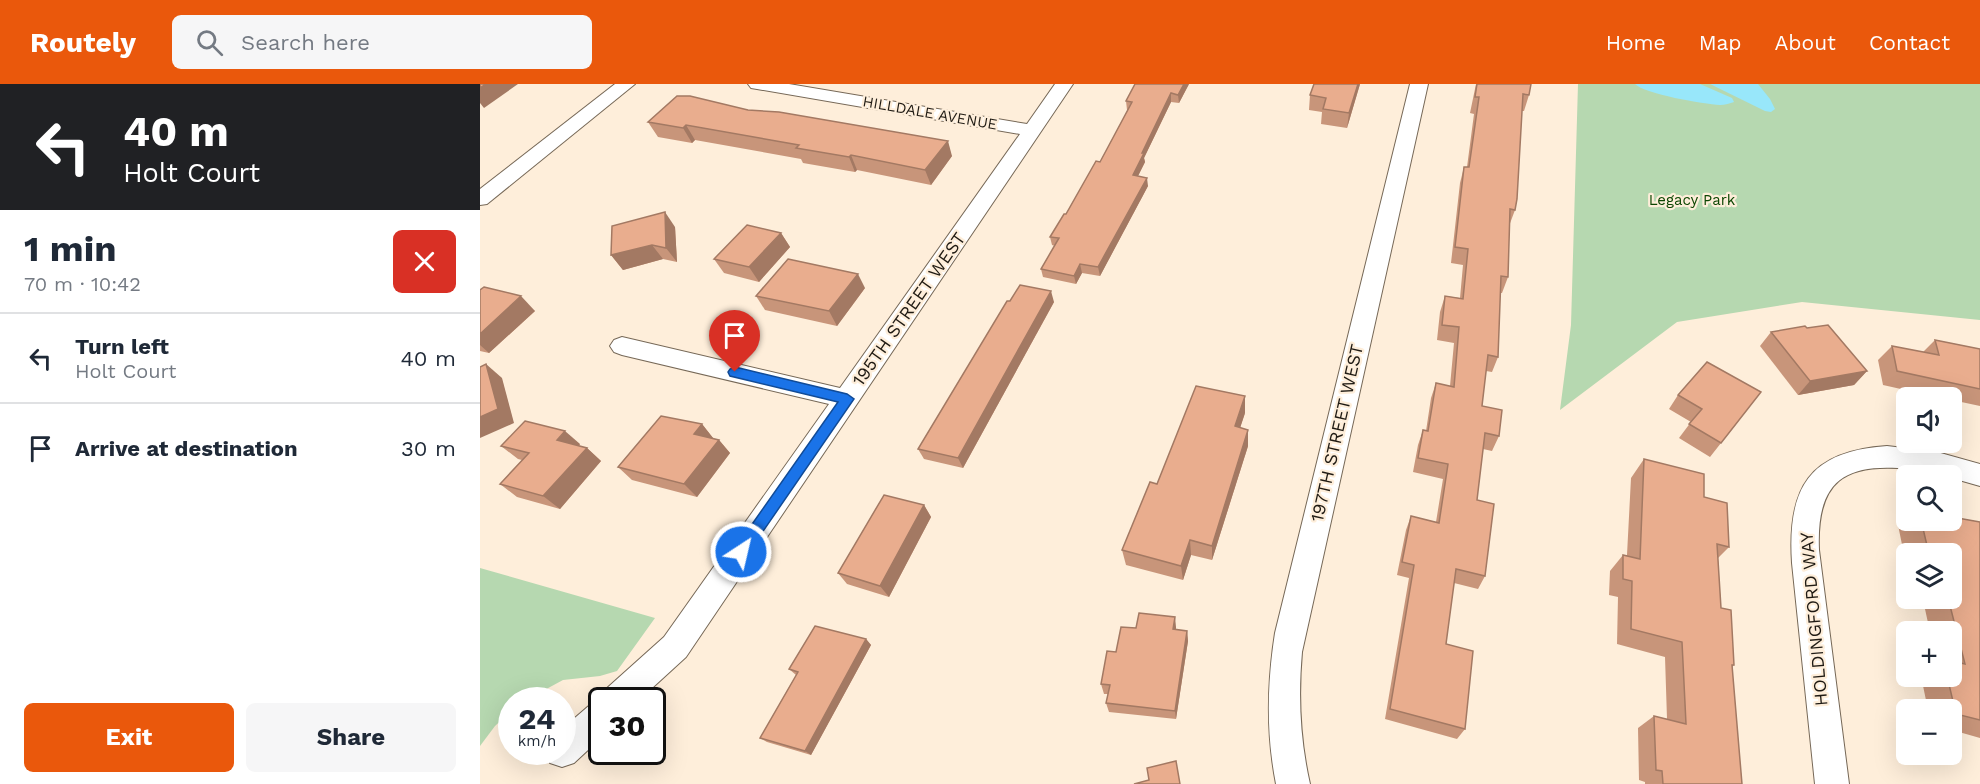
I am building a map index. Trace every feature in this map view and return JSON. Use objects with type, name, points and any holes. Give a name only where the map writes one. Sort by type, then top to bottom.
[{"type":"street","points":[[480,200],[626,84]]},
{"type":"street","name":"HILLDALE AVENUE","points":[[757,84],[1032,130]]},
{"type":"street","name":"195TH STREET WEST","points":[[631,687],[675,647],[1064,84]]},
{"type":"street","name":"197TH STREET WEST","points":[[1293,784],[1286,750],[1282,698],[1284,666],[1419,84]]},
{"type":"street","points":[[622,346],[847,399]]},
{"type":"street","name":"HOLDINGFORD WAY","points":[[1832,784],[1818,688],[1806,547],[1807,518],[1811,498],[1821,479],[1836,468],[1852,461],[1871,458],[1906,456],[1980,475]]},
{"type":"street","points":[[576,739],[588,728]]},
{"type":"green space","name":"Legacy Park","points":[[1578,84],[1980,84],[1980,320],[1802,302],[1677,322],[1560,410],[1571,325]]},
{"type":"green space","points":[[480,568],[655,618],[617,671],[600,676],[563,680],[550,687],[498,687],[498,723],[480,746]]},
{"type":"water","points":[[1635,84],[1700,84],[1732,98],[1734,102],[1720,105],[1688,101],[1662,95]]},
{"type":"water","points":[[1710,84],[1758,84],[1775,109],[1771,112],[1765,111]]},
{"type":"building","points":[[1135,84],[1184,84],[1178,95],[1171,93],[1133,175],[1147,178],[1098,267],[1080,264],[1074,276],[1041,269],[1059,238],[1050,237],[1096,161],[1100,162],[1132,102],[1126,101]]},
{"type":"building","points":[[1314,84],[1358,84],[1349,113],[1323,109],[1326,98],[1310,95]]},
{"type":"building","points":[[1477,84],[1531,84],[1529,95],[1523,94],[1517,199],[1515,210],[1510,209],[1508,277],[1501,276],[1498,357],[1488,355],[1482,406],[1502,410],[1499,436],[1485,433],[1477,500],[1494,504],[1485,576],[1456,569],[1446,644],[1473,651],[1465,729],[1390,709],[1414,565],[1402,562],[1411,516],[1439,523],[1448,464],[1418,458],[1423,430],[1428,431],[1436,383],[1454,387],[1459,327],[1442,325],[1445,296],[1463,299],[1468,249],[1455,247],[1464,167],[1469,167],[1479,97],[1475,97]]},
{"type":"building","points":[[677,96],[690,96],[748,110],[779,112],[948,141],[925,170],[851,155],[849,157],[796,148],[799,145],[686,125],[683,128],[648,122]]},
{"type":"building","points":[[665,212],[666,248],[652,245],[611,255],[612,226]]},
{"type":"building","points":[[747,225],[781,233],[749,267],[714,259]]},
{"type":"building","points":[[788,259],[858,274],[829,311],[756,296]]},
{"type":"building","points":[[1020,285],[1051,291],[958,458],[918,449],[1007,301],[1010,301]]},
{"type":"building","points":[[484,287],[521,296],[480,334],[480,290]]},
{"type":"building","points":[[1828,325],[1867,371],[1810,381],[1771,332],[1805,326],[1807,328]]},
{"type":"building","points":[[1935,340],[1980,349],[1980,389],[1897,371],[1892,346],[1939,355]]},
{"type":"building","points":[[1707,362],[1761,392],[1721,443],[1689,424],[1702,409],[1678,395]]},
{"type":"building","points":[[486,364],[498,409],[480,417],[480,367]]},
{"type":"building","points":[[1196,386],[1245,396],[1235,426],[1248,430],[1212,546],[1190,540],[1181,566],[1122,550],[1150,482],[1157,484]]},
{"type":"building","points":[[661,416],[702,424],[694,434],[719,440],[684,484],[618,467]]},
{"type":"building","points":[[525,421],[565,431],[557,440],[587,448],[543,496],[500,484],[529,453],[501,446]]},
{"type":"building","points":[[1644,459],[1704,474],[1704,497],[1727,503],[1729,547],[1717,544],[1721,608],[1731,610],[1734,665],[1732,665],[1742,784],[1663,784],[1662,771],[1656,770],[1654,716],[1686,724],[1682,642],[1631,629],[1632,581],[1623,579],[1623,555],[1640,559]]},
{"type":"building","points":[[884,495],[924,505],[880,586],[838,573]]},
{"type":"building","points":[[1962,519],[1980,522],[1980,720],[1962,716],[1962,699],[1952,699],[1950,687],[1962,687],[1962,663],[1965,664],[1962,652],[1962,621],[1954,621],[1951,609],[1962,609],[1962,543],[1926,543],[1924,531],[1962,531]]},
{"type":"building","points":[[1139,613],[1175,617],[1173,629],[1187,631],[1175,711],[1106,703],[1110,685],[1101,684],[1107,651],[1116,652],[1121,627],[1136,628]]},
{"type":"building","points":[[815,626],[866,639],[805,751],[760,738],[798,672],[789,669]]},
{"type":"building","points":[[1176,761],[1180,784],[1134,784],[1149,780],[1147,768]]},
{"type":"route","points":[[735,372],[847,399],[741,552]]}]
